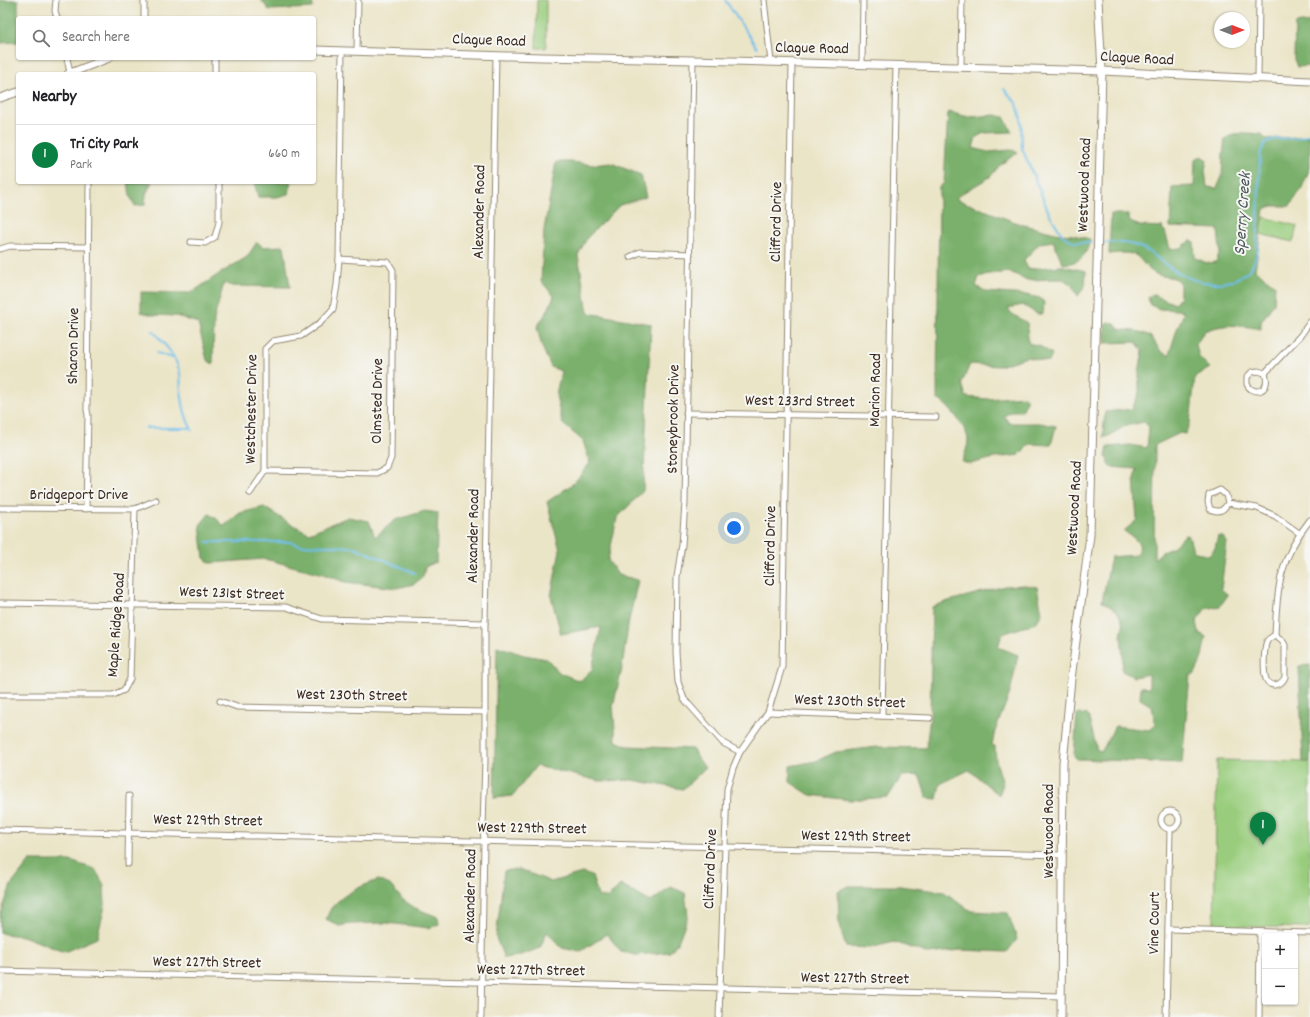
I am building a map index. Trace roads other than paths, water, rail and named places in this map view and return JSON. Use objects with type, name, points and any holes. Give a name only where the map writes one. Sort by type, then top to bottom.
[{"type":"main road","name":"Westwood Road","points":[[1061,1017],[1063,763],[1071,679],[1090,535],[1102,71],[1098,0]]},
{"type":"main road","name":"Clague Road","points":[[316,50],[1102,71],[1310,81]]},
{"type":"main road","points":[[74,72],[104,60]]},
{"type":"main road","points":[[0,98],[16,93]]},
{"type":"street","points":[[56,0],[55,11],[56,16]]},
{"type":"street","points":[[144,0],[144,16]]},
{"type":"street","points":[[357,51],[358,0]]},
{"type":"street","points":[[764,0],[771,62]]},
{"type":"street","points":[[862,64],[863,0]]},
{"type":"street","points":[[961,67],[962,0]]},
{"type":"street","points":[[1258,78],[1259,0]]},
{"type":"street","name":"Westchester Drive","points":[[250,493],[265,471],[265,349],[273,341],[301,336],[320,323],[332,308],[337,285],[339,259],[342,51]]},
{"type":"street","name":"Alexander Road","points":[[481,1017],[484,841],[485,623],[496,56]]},
{"type":"street","points":[[68,60],[72,72]]},
{"type":"street","points":[[215,60],[215,72]]},
{"type":"street","name":"Stoneybrook Drive","points":[[693,60],[685,503],[682,545],[677,576],[676,652],[678,682],[684,699],[723,743],[740,752]]},
{"type":"street","name":"Clifford Drive","points":[[719,1017],[727,789],[733,768],[740,752],[768,712],[782,667],[792,63]]},
{"type":"street","name":"Marion Road","points":[[882,716],[896,65]]},
{"type":"street","name":"Sharon Drive","points":[[86,509],[89,184]]},
{"type":"street","points":[[191,242],[205,243],[215,237],[219,222],[219,184]]},
{"type":"street","points":[[0,249],[10,246],[88,247]]},
{"type":"street","points":[[630,257],[640,252],[690,254]]},
{"type":"street","name":"Olmsted Drive","points":[[265,471],[377,473],[387,468],[391,458],[393,270],[388,262],[339,259]]},
{"type":"street","points":[[1265,373],[1300,336],[1310,322]]},
{"type":"street","points":[[1258,371],[1265,373],[1267,380],[1266,386],[1263,390],[1257,391],[1251,389],[1248,384],[1247,377],[1252,372],[1258,371]]},
{"type":"street","name":"West 233rd Street","points":[[686,413],[936,417]]},
{"type":"street","points":[[1220,490],[1226,495],[1228,503],[1221,511],[1216,511],[1210,508],[1208,502],[1209,495],[1220,490]]},
{"type":"street","name":"Bridgeport Drive","points":[[0,508],[135,509],[156,500]]},
{"type":"street","points":[[1228,503],[1257,508],[1275,516],[1299,533]]},
{"type":"street","name":"Maple Ridge Road","points":[[0,695],[113,694],[124,690],[130,679],[135,509]]},
{"type":"street","points":[[1274,635],[1282,640],[1285,645],[1285,677],[1280,684],[1275,685],[1269,683],[1266,679],[1265,647],[1268,640],[1274,635],[1280,578],[1287,556],[1299,533],[1310,520]]},
{"type":"street","name":"West 231st Street","points":[[0,603],[286,607],[322,619],[485,623]]},
{"type":"street","name":"West 230th Street","points":[[220,701],[237,707],[484,712]]},
{"type":"street","name":"West 230th Street","points":[[768,712],[930,718]]},
{"type":"street","points":[[128,864],[129,796]]},
{"type":"street","name":"West 229th Street","points":[[0,830],[1063,855]]},
{"type":"street","name":"Vine Court","points":[[1166,1017],[1170,830]]},
{"type":"street","points":[[1168,929],[1310,933]]},
{"type":"street","points":[[1259,1017],[1260,932]]},
{"type":"street","name":"West 227th Street","points":[[0,971],[1062,996]]},
{"type":"waterway","name":"Sperry Creek","points":[[725,0],[757,48]]},
{"type":"waterway","name":"Sperry Creek","points":[[1004,89],[1017,104],[1021,118],[1022,148],[1049,213],[1062,235],[1074,242],[1092,243]]},
{"type":"waterway","name":"Sperry Creek","points":[[1103,243],[1122,243],[1140,247],[1148,251],[1175,271],[1193,280],[1214,283],[1234,280],[1243,275],[1252,267],[1257,254],[1260,154],[1265,143],[1275,139],[1297,138],[1310,134]]},
{"type":"waterway","points":[[153,331],[176,361],[180,373],[184,406],[192,430]]},
{"type":"waterway","points":[[157,353],[173,358]]},
{"type":"waterway","points":[[146,428],[191,428]]},
{"type":"waterway","points":[[207,542],[290,542],[300,545],[354,547],[415,573]]},
{"type":"place","name":"Tri City Park","points":[[1263,845]]}]
